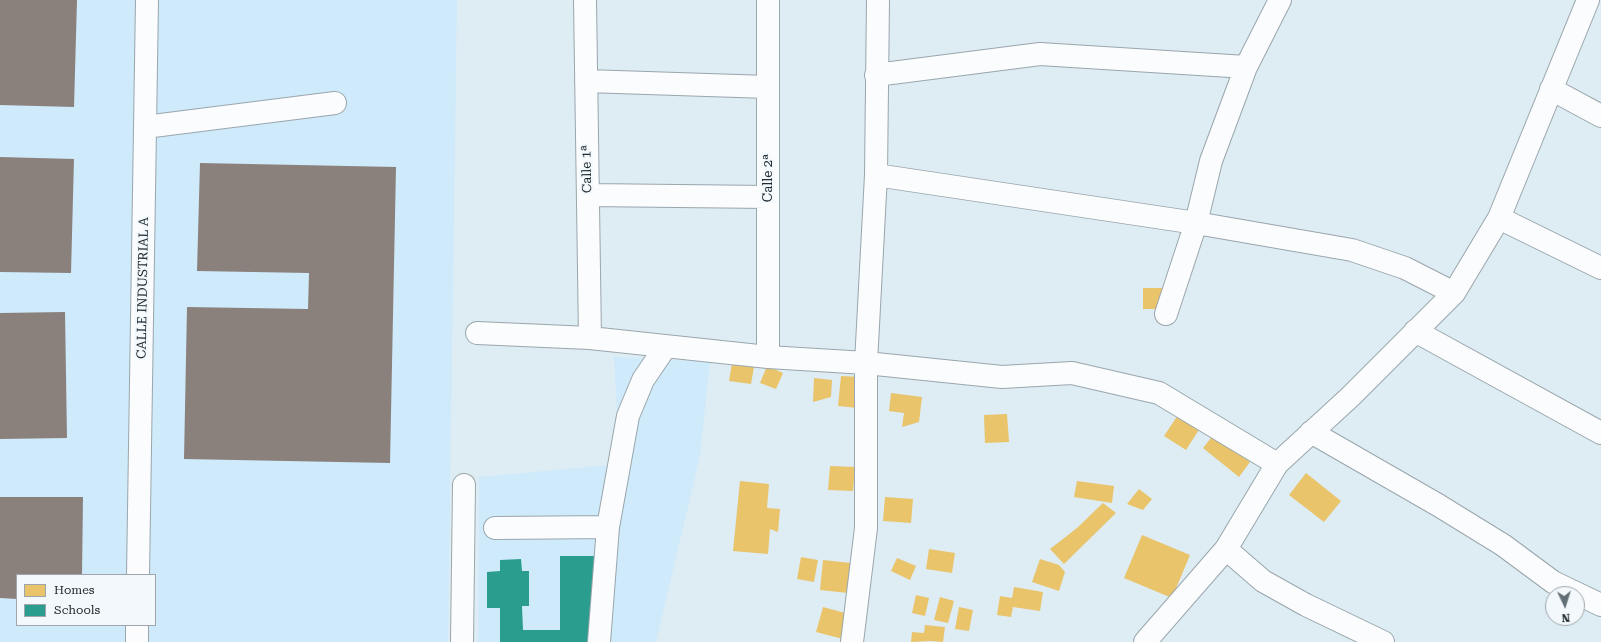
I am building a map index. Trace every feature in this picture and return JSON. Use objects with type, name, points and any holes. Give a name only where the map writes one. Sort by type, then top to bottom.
[{"type":"street","name":"CALLE INDUSTRIAL A","points":[[138,574],[147,0]]},
{"type":"street","name":"Calle 1ª","points":[[585,0],[590,338]]},
{"type":"street","name":"Calle 2ª","points":[[768,0],[768,357]]},
{"type":"street","points":[[852,642],[866,528],[866,363],[876,175],[878,0]]},
{"type":"street","points":[[1166,314],[1196,224],[1211,161],[1246,67],[1280,0]]},
{"type":"street","points":[[1145,642],[1226,549],[1277,464],[1350,397],[1454,293],[1499,218],[1588,0]]},
{"type":"street","points":[[876,75],[1040,54],[1246,67]]},
{"type":"street","points":[[586,81],[768,87]]},
{"type":"street","points":[[1551,89],[1601,116]]},
{"type":"street","points":[[145,127],[335,103]]},
{"type":"street","points":[[876,175],[1196,224],[1352,250],[1405,268],[1454,293]]},
{"type":"street","points":[[588,195],[768,197]]},
{"type":"street","points":[[1499,218],[1601,268]]},
{"type":"street","points":[[1416,331],[1601,433]]},
{"type":"street","points":[[477,333],[590,338],[768,357],[866,363],[1002,377],[1072,373],[1158,393],[1277,464]]},
{"type":"street","points":[[599,642],[608,527],[628,416],[643,380],[666,346]]},
{"type":"street","points":[[1312,432],[1438,505],[1503,546],[1553,582],[1601,606]]},
{"type":"street","points":[[462,642],[464,485]]},
{"type":"street","points":[[496,528],[608,527]]},
{"type":"street","points":[[1226,549],[1263,581],[1306,605],[1383,642]]},
{"type":"street","points":[[137,626],[137,642]]},
{"type":"shaded area","points":[[0,0],[457,0],[448,642],[0,642]]},
{"type":"shaded area","points":[[614,357],[710,362],[700,456],[656,642],[478,642],[479,477],[620,464]]},
{"type":"building: Homes","points":[[1143,288],[1163,288],[1163,309],[1143,309]]},
{"type":"building: Homes","points":[[732,363],[754,367],[751,384],[729,381]]},
{"type":"building: Homes","points":[[767,366],[783,373],[776,389],[760,383]]},
{"type":"building: Homes","points":[[841,376],[861,377],[858,408],[838,406]]},
{"type":"building: Homes","points":[[814,378],[832,380],[831,397],[813,402]]},
{"type":"building: Homes","points":[[891,393],[922,397],[919,422],[902,427],[904,413],[889,411]]},
{"type":"building: Homes","points":[[1180,412],[1202,425],[1186,450],[1164,436]]},
{"type":"building: Homes","points":[[1007,414],[1009,442],[985,443],[984,415]]},
{"type":"building: Homes","points":[[1214,434],[1250,462],[1239,477],[1203,448]]},
{"type":"building: Homes","points":[[830,466],[855,467],[853,491],[828,490]]},
{"type":"building: Homes","points":[[1306,473],[1341,501],[1324,522],[1289,495]]},
{"type":"building: Homes","points":[[740,481],[769,484],[767,508],[780,509],[778,532],[770,529],[768,554],[733,551]]},
{"type":"building: Homes","points":[[1077,481],[1114,486],[1112,503],[1074,497]]},
{"type":"building: Homes","points":[[1139,489],[1152,499],[1143,510],[1127,504]]},
{"type":"building: Homes","points":[[885,497],[913,499],[911,523],[883,521]]},
{"type":"building: Homes","points":[[1103,503],[1116,513],[1064,564],[1050,549],[1077,528]]},
{"type":"building: Homes","points":[[1142,535],[1190,555],[1172,598],[1124,578]]},
{"type":"building: Homes","points":[[929,549],[955,553],[952,573],[926,569]]},
{"type":"building: Homes","points":[[801,557],[818,560],[814,582],[797,579]]},
{"type":"building: Homes","points":[[897,558],[916,566],[910,580],[891,571]]},
{"type":"building: Homes","points":[[1040,559],[1059,565],[1065,572],[1059,591],[1032,582]]},
{"type":"building: Homes","points":[[823,560],[851,563],[848,593],[820,590]]},
{"type":"building: Homes","points":[[1014,587],[1043,592],[1040,611],[1013,607],[1011,617],[997,615],[1000,596],[1012,598]]},
{"type":"building: Homes","points":[[916,595],[929,598],[925,616],[912,613]]},
{"type":"building: Homes","points":[[940,597],[954,601],[948,623],[934,620]]},
{"type":"building: Homes","points":[[823,607],[849,614],[843,639],[816,632]]},
{"type":"building: Homes","points":[[959,607],[973,610],[969,631],[955,629]]},
{"type":"building: Homes","points":[[925,625],[945,627],[943,642],[911,642],[912,632],[924,633]]},
{"type":"building: Schools","points":[[560,556],[595,556],[595,642],[500,642],[500,608],[487,608],[487,572],[500,571],[500,560],[521,559],[522,571],[529,571],[529,606],[522,606],[523,630],[560,630]]},
{"type":"building: Industry","points":[[0,0],[77,0],[74,107],[0,105]]},
{"type":"building: Industry","points":[[0,157],[74,159],[71,273],[0,272]]},
{"type":"building: Industry","points":[[200,163],[396,167],[390,463],[184,459],[187,307],[308,309],[309,273],[197,271]]},
{"type":"building: Industry","points":[[65,312],[67,438],[0,439],[0,313]]},
{"type":"building: Industry","points":[[0,497],[83,497],[82,574],[16,574],[16,599],[0,598]]}]
